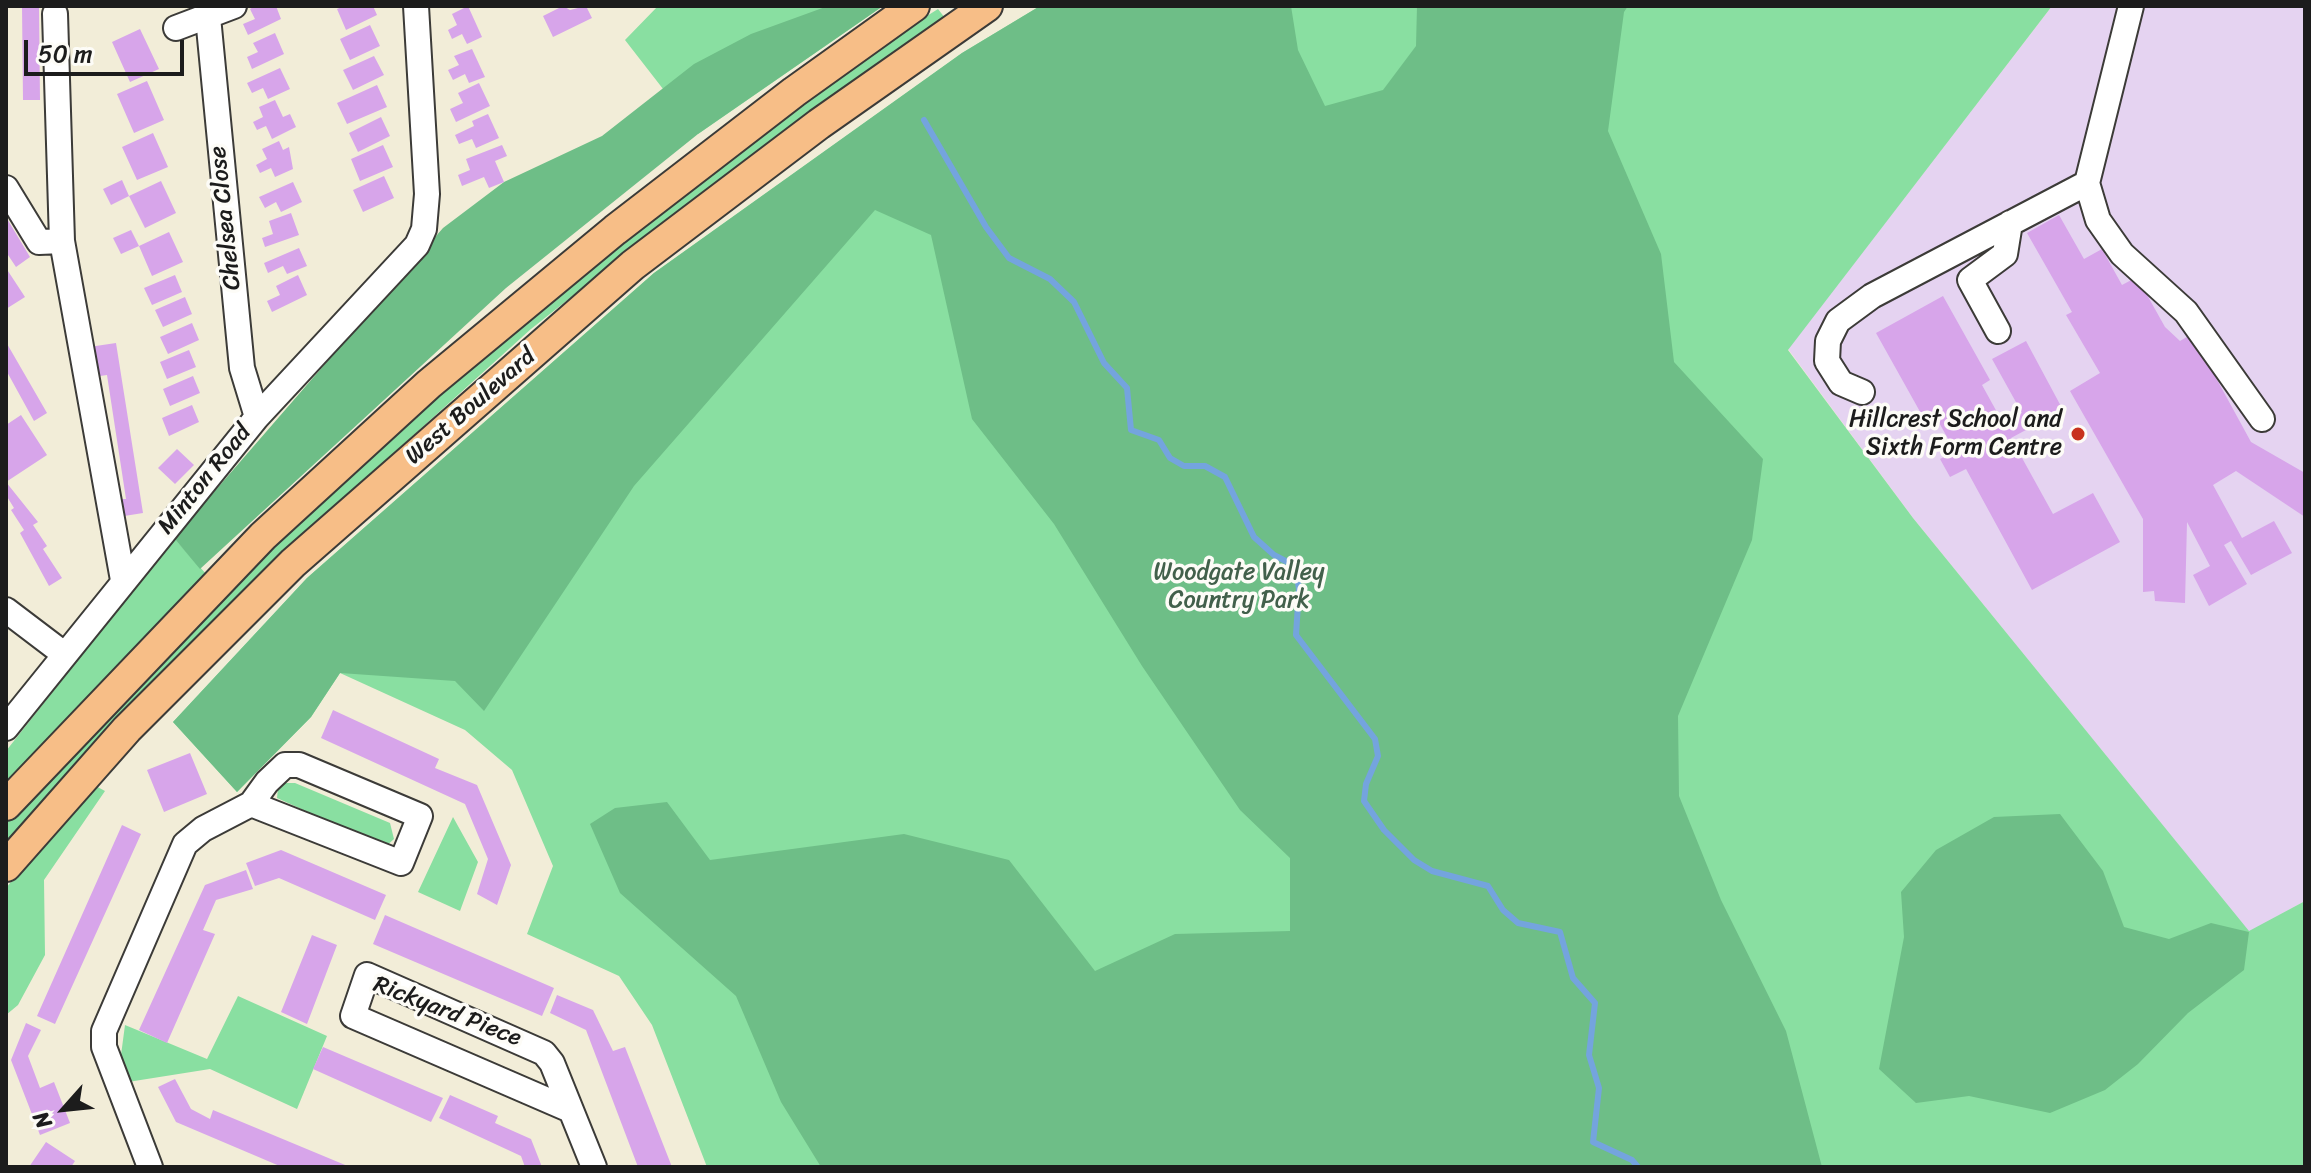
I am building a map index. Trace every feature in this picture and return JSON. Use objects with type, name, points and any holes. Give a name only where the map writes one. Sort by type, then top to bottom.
[{"type":"main road","name":"West Boulevard","points":[[6,805],[263,536],[429,384],[637,213],[794,92],[914,6]]},
{"type":"main road","name":"West Boulevard","points":[[6,866],[127,729],[293,563],[621,275],[819,124],[987,6]]},
{"type":"street","points":[[176,28],[234,6]]},
{"type":"street","name":"Minton Road","points":[[6,728],[257,417],[427,251],[424,229],[427,194],[416,6]]},
{"type":"street","points":[[2131,6],[2087,183],[2098,220],[2122,254],[2186,312],[2262,419]]},
{"type":"street","points":[[55,14],[62,241],[123,580]]},
{"type":"street","name":"Chelsea Close","points":[[208,17],[242,368],[257,417]]},
{"type":"street","points":[[1862,392],[1841,383],[1827,361],[1828,341],[1838,321],[1872,296],[2087,183]]},
{"type":"street","points":[[6,188],[39,242],[62,241]]},
{"type":"street","points":[[1998,331],[1970,280],[2005,254],[2010,223]]},
{"type":"street","points":[[6,610],[64,654]]},
{"type":"street","points":[[150,1167],[104,1047],[104,1031],[185,844],[203,829],[251,804],[285,765],[299,765],[420,816],[401,863],[251,804]]},
{"type":"street","name":"Rickyard Piece","points":[[568,1109],[353,1016],[367,975],[544,1053],[552,1063],[594,1167]]},
{"type":"shaded area","name":"Hillcrest School and Sixth Form Centre","points":[[2052,6],[2305,6],[2305,901],[2249,932],[1913,518],[1788,349]]},
{"type":"green space","points":[[658,6],[883,6],[698,134],[625,40]]},
{"type":"green space","points":[[828,6],[883,6],[698,134],[506,288],[200,569],[174,538],[443,228],[504,182],[602,136],[694,64],[751,34]]},
{"type":"green space","name":"Woodgate Valley Country Park","points":[[1040,6],[2052,6],[1788,350],[1913,518],[2249,931],[2305,901],[2305,1167],[707,1167],[652,1025],[619,976],[527,934],[553,866],[512,770],[465,730],[340,673],[311,717],[237,792],[173,722],[307,578],[654,273],[962,53]]},
{"type":"green space","points":[[1040,6],[1291,6],[1298,50],[1325,106],[1383,90],[1416,46],[1417,6],[1628,6],[1624,12],[1608,131],[1661,254],[1674,362],[1763,459],[1752,540],[1678,716],[1679,796],[1721,900],[1786,1031],[1822,1167],[821,1167],[781,1102],[736,996],[620,893],[590,824],[615,808],[667,802],[710,860],[904,834],[1009,860],[1095,971],[1175,934],[1290,931],[1290,858],[1240,810],[1142,666],[1054,524],[972,419],[931,235],[875,210],[634,486],[484,711],[455,681],[340,673],[311,717],[237,792],[173,722],[307,578],[654,273],[962,53]]},
{"type":"green space","points":[[938,9],[945,18],[648,236],[531,329],[366,478],[194,643],[6,845],[6,821],[194,621],[450,382],[586,269],[865,55]]},
{"type":"green space","points":[[174,538],[207,575],[6,787],[6,751]]},
{"type":"green space","points":[[284,783],[295,783],[390,823],[394,839],[385,847],[277,798],[278,788]]},
{"type":"green space","points":[[92,784],[105,791],[44,880],[45,955],[18,1005],[6,1015],[6,888]]},
{"type":"green space","points":[[2060,814],[2103,871],[2124,927],[2169,939],[2211,923],[2249,932],[2244,970],[2188,1013],[2138,1064],[2105,1090],[2050,1113],[1969,1096],[1916,1103],[1879,1069],[1904,937],[1901,892],[1936,850],[1994,817]]},
{"type":"green space","points":[[453,817],[478,862],[460,911],[418,892]]},
{"type":"green space","points":[[238,996],[327,1036],[297,1109],[210,1069],[128,1082],[121,1055],[125,1025],[207,1059]]},
{"type":"building","points":[[22,6],[39,6],[40,100],[23,100]]},
{"type":"building","points":[[255,6],[276,6],[281,19],[248,35],[243,24],[255,19],[250,9]]},
{"type":"building","points":[[344,6],[373,6],[377,15],[346,30],[337,9]]},
{"type":"building","points":[[468,6],[482,37],[467,44],[462,34],[452,39],[448,30],[457,25],[452,14]]},
{"type":"building","points":[[563,6],[570,10],[586,6],[592,18],[553,37],[543,16]]},
{"type":"building","points":[[370,25],[380,46],[350,60],[340,39]]},
{"type":"building","points":[[140,29],[159,69],[130,82],[112,42]]},
{"type":"building","points":[[275,33],[284,54],[252,69],[247,57],[258,52],[253,43]]},
{"type":"building","points":[[472,49],[485,77],[469,83],[465,74],[453,80],[448,70],[459,65],[454,56]]},
{"type":"building","points":[[374,56],[384,75],[353,90],[343,70]]},
{"type":"building","points":[[280,68],[290,89],[268,99],[263,88],[252,93],[247,83]]},
{"type":"building","points":[[147,81],[164,120],[134,133],[117,94]]},
{"type":"building","points":[[479,83],[490,106],[456,122],[450,109],[463,103],[458,93]]},
{"type":"building","points":[[377,85],[387,107],[347,124],[337,103]]},
{"type":"building","points":[[275,100],[283,117],[290,114],[296,127],[272,139],[266,126],[257,130],[253,122],[263,117],[259,107]]},
{"type":"building","points":[[488,114],[499,138],[476,148],[472,139],[459,144],[455,135],[474,126],[472,121]]},
{"type":"building","points":[[381,117],[390,136],[358,152],[349,133]]},
{"type":"building","points":[[153,133],[168,167],[137,180],[122,147]]},
{"type":"building","points":[[279,141],[283,150],[289,147],[293,169],[275,177],[271,168],[260,173],[256,165],[267,159],[262,149]]},
{"type":"building","points":[[383,145],[393,167],[360,181],[351,159]]},
{"type":"building","points":[[502,145],[507,156],[495,161],[504,182],[489,188],[484,177],[462,186],[458,175],[470,170],[466,159]]},
{"type":"building","points":[[384,176],[394,198],[363,212],[353,190]]},
{"type":"building","points":[[122,180],[129,196],[111,205],[103,189]]},
{"type":"building","points":[[161,181],[176,213],[145,228],[129,196]]},
{"type":"building","points":[[293,182],[302,202],[281,212],[276,202],[265,208],[259,197]]},
{"type":"building","points":[[291,213],[299,235],[265,247],[262,238],[273,234],[269,221]]},
{"type":"building","points":[[2059,215],[2084,259],[2102,249],[2122,285],[2137,277],[2165,327],[2180,341],[2192,334],[2251,442],[2305,473],[2305,517],[2236,471],[2213,485],[2242,538],[2274,521],[2292,553],[2251,575],[2231,541],[2224,545],[2247,584],[2209,606],[2193,575],[2210,566],[2187,522],[2185,603],[2155,601],[2154,591],[2143,592],[2143,519],[2070,391],[2100,373],[2066,315],[2072,312],[2027,233]]},
{"type":"building","points":[[6,217],[30,257],[16,267],[6,252]]},
{"type":"building","points":[[131,230],[139,246],[121,254],[113,238]]},
{"type":"building","points":[[169,232],[183,262],[152,276],[139,246]]},
{"type":"building","points":[[299,248],[307,266],[287,274],[283,266],[268,273],[264,263]]},
{"type":"building","points":[[6,268],[25,297],[6,309]]},
{"type":"building","points":[[175,275],[182,292],[152,305],[144,288]]},
{"type":"building","points":[[298,275],[307,295],[272,312],[267,301],[280,295],[276,286]]},
{"type":"building","points":[[1943,296],[1990,380],[1982,385],[2003,423],[2022,413],[1992,359],[2026,341],[2063,410],[2011,438],[2053,514],[2093,493],[2120,542],[2032,590],[1966,469],[1950,477],[1940,459],[1955,451],[1933,412],[1923,417],[1876,333]]},
{"type":"building","points":[[185,297],[192,314],[163,327],[155,310]]},
{"type":"building","points":[[192,323],[199,340],[168,354],[160,337]]},
{"type":"building","points":[[6,342],[47,413],[34,421],[6,370]]},
{"type":"building","points":[[116,343],[143,513],[118,517],[120,499],[126,499],[107,375],[93,377],[89,347]]},
{"type":"building","points":[[189,350],[196,367],[167,379],[160,362]]},
{"type":"building","points":[[193,376],[200,393],[170,406],[163,389]]},
{"type":"building","points":[[192,405],[199,422],[169,436],[162,418]]},
{"type":"building","points":[[21,415],[47,455],[6,482],[6,425]]},
{"type":"building","points":[[177,449],[194,465],[175,484],[158,468]]},
{"type":"building","points":[[6,482],[38,522],[33,525],[47,546],[43,549],[62,578],[49,586],[20,533],[24,530],[11,510],[14,508],[6,495]]},
{"type":"building","points":[[333,710],[439,759],[435,768],[477,785],[511,865],[497,905],[477,894],[488,859],[465,804],[321,738]]},
{"type":"building","points":[[190,753],[207,794],[164,812],[147,770]]},
{"type":"building","points":[[122,825],[141,834],[55,1024],[37,1016]]},
{"type":"building","points":[[281,850],[386,895],[375,920],[279,878],[255,886],[246,863]]},
{"type":"building","points":[[246,870],[253,889],[216,900],[203,930],[215,934],[167,1043],[139,1030],[205,885]]},
{"type":"building","points":[[385,915],[554,988],[542,1016],[373,944]]},
{"type":"building","points":[[312,935],[337,945],[307,1024],[281,1012]]},
{"type":"building","points":[[557,995],[593,1010],[613,1051],[625,1047],[672,1167],[638,1167],[586,1030],[550,1013]]},
{"type":"building","points":[[26,1023],[41,1030],[28,1056],[40,1088],[54,1082],[70,1123],[40,1135],[11,1060]]},
{"type":"building","points":[[323,1047],[443,1098],[431,1122],[313,1069]]},
{"type":"building","points":[[175,1079],[191,1109],[210,1119],[213,1110],[350,1167],[282,1167],[176,1122],[158,1087]]},
{"type":"building","points":[[450,1095],[498,1116],[495,1123],[531,1139],[542,1167],[525,1167],[521,1156],[439,1118]]},
{"type":"building","points":[[46,1142],[75,1161],[71,1167],[29,1167]]},
{"type":"waterway","points":[[924,120],[986,227],[1009,258],[1050,279],[1074,302],[1104,363],[1127,388],[1131,430],[1159,440],[1170,458],[1184,466],[1205,466],[1225,477],[1254,537],[1274,555],[1295,566],[1299,589],[1296,635],[1375,739],[1378,756],[1366,784],[1364,801],[1384,830],[1414,860],[1432,871],[1488,886],[1503,910],[1518,923],[1560,932],[1573,978],[1595,1003],[1589,1055],[1599,1088],[1593,1142],[1632,1160],[1638,1167]]},
{"type":"place","name":"Hillcrest School and Sixth Form Centre","points":[[2078,434]]}]
